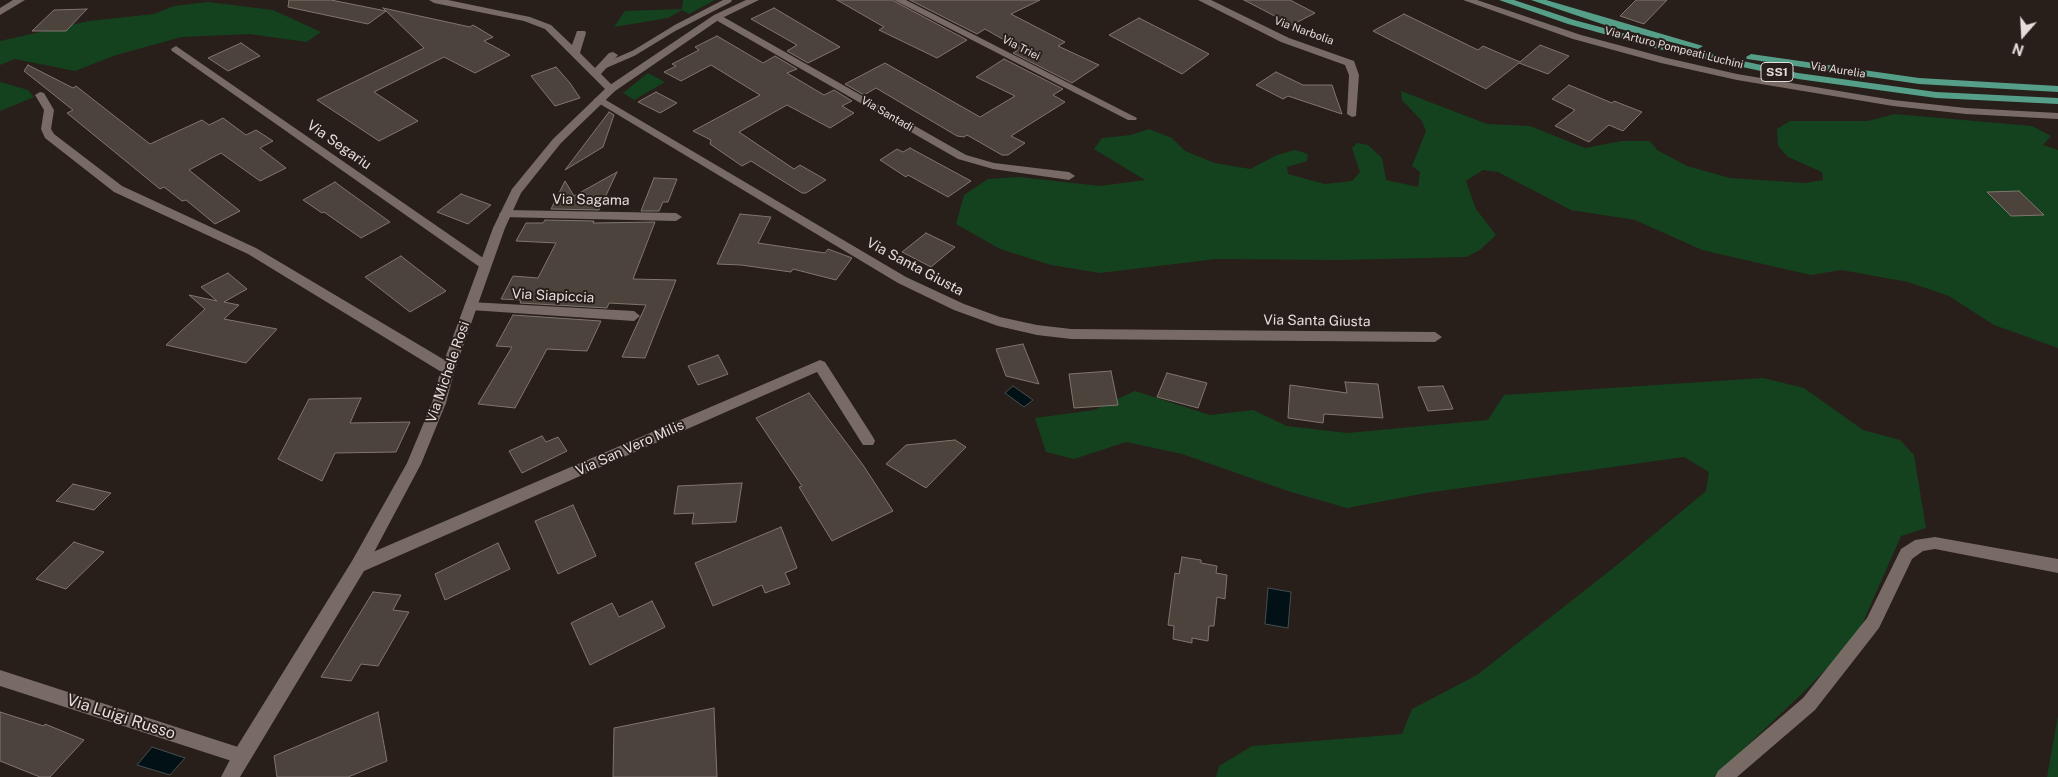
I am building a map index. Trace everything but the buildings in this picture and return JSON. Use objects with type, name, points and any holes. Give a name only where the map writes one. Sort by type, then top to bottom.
[{"type":"highway","name":"Via Aurelia","points":[[1504,0],[1621,37],[1782,73],[1921,94],[2058,101]]},
{"type":"highway","name":"Via Aurelia","points":[[1536,0],[1675,40],[1781,63],[1919,81],[2000,87],[2058,88]]},
{"type":"street","points":[[0,12],[20,0]]},
{"type":"street","points":[[434,0],[538,22],[553,30],[575,52],[600,69],[611,88]]},
{"type":"street","name":"Via Michele Rosi","points":[[717,17],[734,0]]},
{"type":"street","name":"Via Michele Rosi","points":[[230,777],[358,566],[414,464],[435,412],[448,369],[485,265],[505,214],[525,178],[557,141],[611,88],[717,17],[754,0]]},
{"type":"street","name":"Via Triei","points":[[899,0],[1132,118]]},
{"type":"street","name":"Via Narbolia","points":[[1203,0],[1285,40],[1350,63],[1354,75],[1352,114]]},
{"type":"street","name":"Via Arturo Pompeati Luchini","points":[[1468,0],[1586,39],[1680,65],[1737,77],[1910,105],[1973,112],[2058,116]]},
{"type":"street","name":"Via Santadi","points":[[717,17],[962,157],[993,166],[1069,176]]},
{"type":"street","points":[[575,52],[581,33]]},
{"type":"street","name":"Via Segariu","points":[[176,49],[485,265]]},
{"type":"street","points":[[600,69],[613,56]]},
{"type":"street","points":[[40,95],[50,110],[46,129],[49,136],[118,189],[252,251],[448,369]]},
{"type":"street","name":"Via Santa Giusta","points":[[599,99],[902,280],[958,307],[1012,325],[1071,334],[1435,338]]},
{"type":"street","name":"Via Sagama","points":[[505,214],[676,217]]},
{"type":"street","name":"Via Siapiccia","points":[[470,306],[634,316]]},
{"type":"street","name":"Via San Vero Milis","points":[[358,566],[820,365],[868,441]]},
{"type":"street","points":[[1724,777],[1808,704],[1873,623],[1906,554],[1920,545],[1935,543],[2058,566]]},
{"type":"street","name":"Via Luigi Russo","points":[[0,678],[241,756]]},
{"type":"lane","points":[[600,69],[634,54],[675,28],[729,0]]},
{"type":"green space","points":[[683,0],[715,0],[689,14],[682,10],[668,18],[614,27],[625,11],[682,9]]},
{"type":"green space","points":[[208,2],[273,10],[321,32],[307,42],[249,34],[182,37],[116,55],[75,71],[15,59],[0,65],[0,41],[89,21],[154,14],[174,6]]},
{"type":"green space","points":[[648,73],[665,82],[634,100],[623,93]]},
{"type":"green space","points":[[0,82],[28,90],[34,97],[0,111]]},
{"type":"green space","points":[[1401,91],[1487,124],[1530,126],[1585,148],[1622,141],[1650,141],[1657,150],[1687,166],[1730,178],[1805,183],[1823,180],[1822,172],[1788,157],[1778,146],[1777,129],[1790,121],[1868,121],[1895,114],[2032,126],[2051,136],[2043,145],[2058,150],[2058,348],[1994,325],[1949,296],[1908,282],[1841,270],[1811,275],[1702,250],[1635,220],[1571,210],[1498,172],[1483,170],[1466,181],[1476,209],[1496,235],[1480,250],[1466,257],[1341,260],[1216,259],[1100,273],[1051,265],[1000,249],[956,224],[964,195],[988,179],[1019,177],[1100,186],[1145,180],[1094,149],[1102,138],[1131,135],[1149,129],[1172,138],[1185,151],[1215,163],[1250,169],[1277,155],[1295,150],[1308,154],[1307,161],[1287,167],[1288,174],[1325,184],[1352,181],[1360,172],[1352,148],[1357,143],[1368,145],[1382,158],[1386,180],[1418,187],[1420,172],[1412,166],[1426,131],[1422,121],[1402,100]]},
{"type":"green space","points":[[1763,378],[1804,388],[1863,430],[1900,440],[1914,455],[1926,528],[1901,536],[1857,636],[1808,688],[1714,777],[1216,777],[1219,766],[1252,746],[1402,734],[1412,709],[1477,675],[1617,565],[1706,491],[1709,472],[1684,457],[1426,493],[1347,508],[1291,492],[1182,454],[1126,442],[1074,459],[1046,452],[1035,418],[1094,410],[1135,391],[1210,415],[1253,410],[1287,426],[1347,433],[1488,420],[1504,395]]},
{"type":"green space","points":[[2058,715],[2058,777],[2047,777]]},
{"type":"shaded area","points":[[1013,386],[1033,400],[1024,407],[1005,393]]},
{"type":"shaded area","points":[[1268,588],[1291,592],[1288,628],[1265,624]]},
{"type":"shaded area","points":[[152,747],[185,758],[170,775],[137,765]]}]
